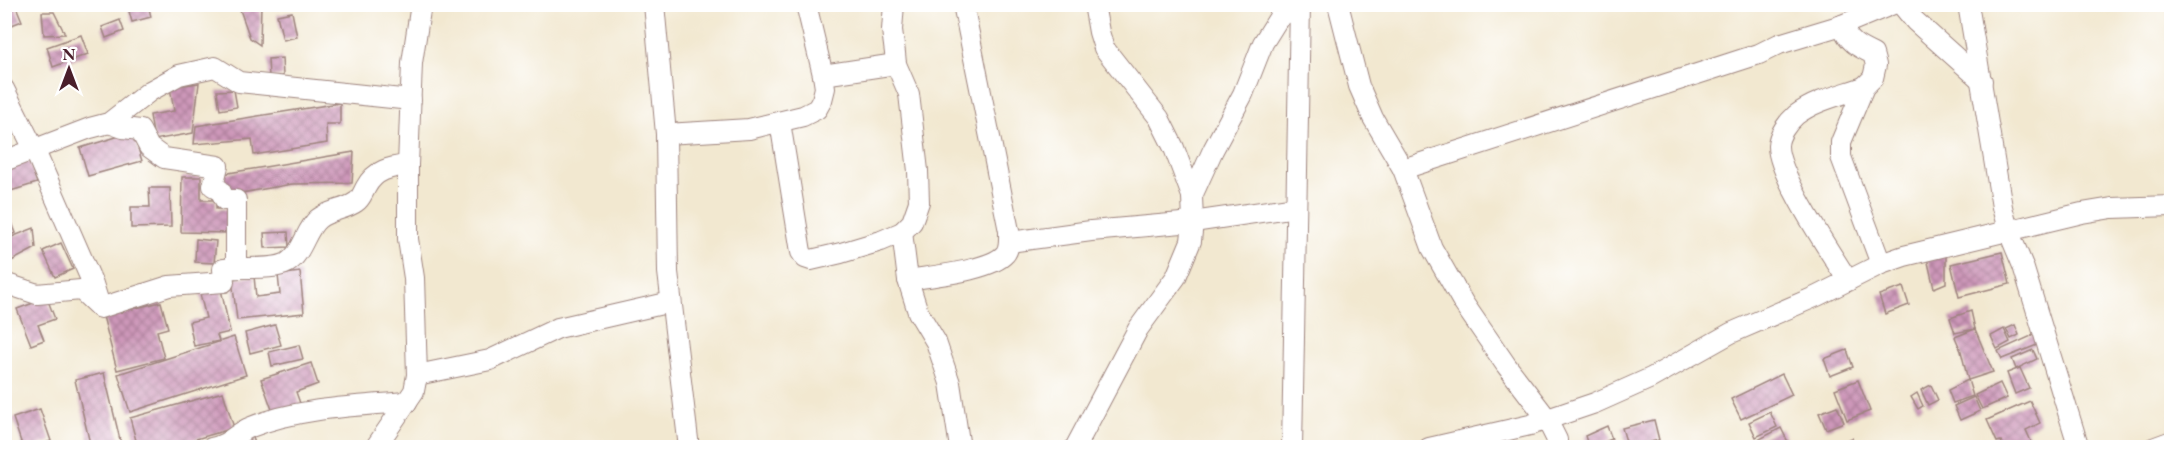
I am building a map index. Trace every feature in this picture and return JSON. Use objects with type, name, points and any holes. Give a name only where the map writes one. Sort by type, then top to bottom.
[{"type":"street","points":[[375,447],[414,391],[417,375],[414,278],[408,239],[408,165],[412,63],[421,4]]},
{"type":"street","points":[[654,4],[666,134],[668,272],[689,447]]},
{"type":"street","points":[[666,134],[749,129],[803,116],[817,110],[825,88],[806,4]]},
{"type":"street","points":[[780,122],[801,252],[805,258],[811,260],[881,241],[902,232],[912,222],[919,202],[919,192],[909,94],[896,64],[892,30],[894,4]]},
{"type":"street","points":[[908,280],[964,271],[995,262],[1006,253],[1010,242],[963,4]]},
{"type":"street","points":[[1075,447],[1138,329],[1176,277],[1191,241],[1193,222],[1192,196],[1174,148],[1160,118],[1104,48],[1095,4]]},
{"type":"street","points":[[1192,196],[1243,94],[1263,43],[1278,19],[1299,4]]},
{"type":"street","points":[[1292,447],[1299,4]]},
{"type":"street","points":[[1338,4],[1359,86],[1373,118],[1403,169],[1432,248],[1452,286],[1506,365],[1548,420],[1557,440],[1557,447]]},
{"type":"street","points":[[1403,169],[1760,54],[1779,44],[1842,25],[1893,4]]},
{"type":"street","points":[[1900,4],[1915,21],[1982,81]]},
{"type":"street","points":[[1968,4],[1997,185],[2008,230],[2023,266],[2079,447]]},
{"type":"street","points":[[1842,25],[1846,36],[1855,45],[1873,54],[1876,65],[1873,78],[1864,87],[1841,142],[1841,157],[1881,264]]},
{"type":"street","points":[[823,75],[896,64]]},
{"type":"street","points":[[4,161],[109,123],[150,91],[179,75],[215,67],[239,82],[411,100]]},
{"type":"street","points":[[1848,281],[1786,177],[1778,147],[1780,135],[1794,117],[1812,105],[1864,87]]},
{"type":"street","points":[[4,89],[35,151],[93,284],[100,308]]},
{"type":"street","points":[[109,123],[123,128],[140,129],[149,147],[164,158],[218,166],[213,186],[220,190],[225,200],[236,200],[238,266]]},
{"type":"street","points":[[100,308],[169,286],[224,282],[223,269],[238,266],[266,267],[288,262],[298,252],[318,219],[359,201],[369,180],[382,170],[408,165]]},
{"type":"street","points":[[1430,447],[1484,437],[1548,420],[1595,403],[1651,378],[1722,337],[1881,264],[2008,230],[2112,208],[2172,206]]},
{"type":"street","points":[[1010,242],[1091,231],[1193,222],[1296,207]]},
{"type":"street","points":[[902,232],[908,280],[918,312],[936,342],[950,383],[960,447]]},
{"type":"street","points":[[4,283],[37,294],[81,290],[100,308]]},
{"type":"street","points":[[417,375],[490,360],[558,328],[671,302]]},
{"type":"street","points":[[219,447],[250,427],[317,410],[407,402]]},
{"type":"street","points":[[2153,447],[2172,441]]},
{"type":"building","points":[[15,4],[22,21],[4,28],[4,5]]},
{"type":"building","points":[[127,4],[148,4],[151,17],[132,22]]},
{"type":"building","points":[[238,4],[261,4],[260,45],[250,38]]},
{"type":"building","points":[[42,12],[54,12],[65,34],[44,35]]},
{"type":"building","points":[[292,12],[297,37],[283,40],[277,15]]},
{"type":"building","points":[[120,20],[124,31],[106,38],[102,27]]},
{"type":"building","points":[[81,35],[88,54],[53,67],[47,47]]},
{"type":"building","points":[[282,58],[283,76],[269,77],[268,59]]},
{"type":"building","points":[[199,83],[193,133],[154,140],[150,115],[174,111],[170,87]]},
{"type":"building","points":[[234,90],[237,107],[220,110],[217,91]]},
{"type":"building","points":[[340,103],[340,124],[326,124],[327,143],[254,155],[252,139],[194,144],[196,126]]},
{"type":"building","points":[[133,132],[142,161],[88,176],[80,148]]},
{"type":"building","points":[[354,152],[352,183],[292,184],[224,196],[223,174]]},
{"type":"building","points":[[29,160],[37,183],[4,193],[4,168]]},
{"type":"building","points":[[182,177],[201,177],[201,200],[216,200],[216,209],[232,209],[232,233],[181,232]]},
{"type":"building","points":[[149,188],[170,188],[171,227],[131,228],[131,207],[150,207]]},
{"type":"building","points":[[9,215],[16,233],[4,237],[4,216]]},
{"type":"building","points":[[34,228],[36,248],[4,265],[4,240]]},
{"type":"building","points":[[288,232],[289,247],[265,248],[264,233]]},
{"type":"building","points":[[196,239],[216,241],[214,263],[195,262]]},
{"type":"building","points":[[61,243],[73,269],[55,277],[43,251]]},
{"type":"building","points":[[2002,252],[2010,284],[1959,297],[1951,264]]},
{"type":"building","points":[[1946,253],[1946,283],[1934,288],[1927,258]]},
{"type":"building","points":[[300,272],[304,313],[237,320],[232,279],[254,276],[256,297],[280,294],[278,275]]},
{"type":"building","points":[[1903,287],[1909,305],[1885,314],[1879,295]]},
{"type":"building","points":[[221,289],[230,332],[217,335],[219,341],[194,346],[189,322],[206,318],[200,294]]},
{"type":"building","points":[[47,298],[55,319],[38,325],[44,340],[31,345],[17,309]]},
{"type":"building","points":[[161,302],[168,328],[157,331],[164,358],[117,370],[103,316]]},
{"type":"building","points":[[1971,311],[1975,329],[1955,333],[1950,318]]},
{"type":"building","points":[[275,325],[281,345],[250,353],[245,333]]},
{"type":"building","points":[[2015,325],[2019,335],[2011,339],[2006,329]]},
{"type":"building","points":[[1975,329],[1993,372],[1968,380],[1955,337]]},
{"type":"building","points":[[2004,329],[2010,342],[1997,349],[1991,336]]},
{"type":"building","points":[[2040,332],[2042,343],[2002,359],[1998,351]]},
{"type":"building","points":[[234,337],[246,375],[130,412],[118,374]]},
{"type":"building","points":[[299,345],[303,359],[272,366],[269,352]]},
{"type":"building","points":[[1847,350],[1853,367],[1830,376],[1824,359]]},
{"type":"building","points":[[2033,350],[2037,359],[2016,369],[2012,359]]},
{"type":"building","points":[[311,363],[318,384],[296,392],[301,406],[274,415],[261,379]]},
{"type":"building","points":[[2020,368],[2029,388],[2015,394],[2007,373]]},
{"type":"building","points":[[104,373],[122,448],[91,448],[75,380]]},
{"type":"building","points":[[1782,374],[1792,395],[1741,419],[1731,399]]},
{"type":"building","points":[[1858,380],[1870,411],[1847,420],[1835,389]]},
{"type":"building","points":[[1968,380],[1973,396],[1953,403],[1948,390]]},
{"type":"building","points":[[2000,383],[2007,398],[1982,409],[1975,395]]},
{"type":"building","points":[[1931,385],[1938,400],[1928,405],[1921,390]]},
{"type":"building","points":[[223,392],[234,428],[165,448],[138,448],[130,418]]},
{"type":"building","points":[[1917,393],[1923,406],[1918,409],[1911,397]]},
{"type":"building","points":[[1974,397],[1980,411],[1960,420],[1954,406]]},
{"type":"building","points":[[2030,401],[2040,423],[2026,430],[2034,448],[2004,448],[2001,441],[1997,442],[1987,420]]},
{"type":"building","points":[[1837,406],[1844,422],[1826,429],[1819,413]]},
{"type":"building","points":[[40,409],[51,441],[32,448],[23,448],[13,418]]},
{"type":"building","points":[[1770,412],[1777,427],[1756,437],[1749,422]]},
{"type":"building","points":[[1654,420],[1659,440],[1642,444],[1643,448],[1628,448],[1622,428]]},
{"type":"building","points":[[1607,426],[1612,439],[1589,448],[1585,436]]},
{"type":"building","points":[[1781,428],[1788,442],[1775,448],[1757,448],[1754,442]]},
{"type":"building","points":[[253,437],[256,448],[241,448],[239,441]]},
{"type":"building","points":[[1852,438],[1855,448],[1840,448],[1838,443]]}]
